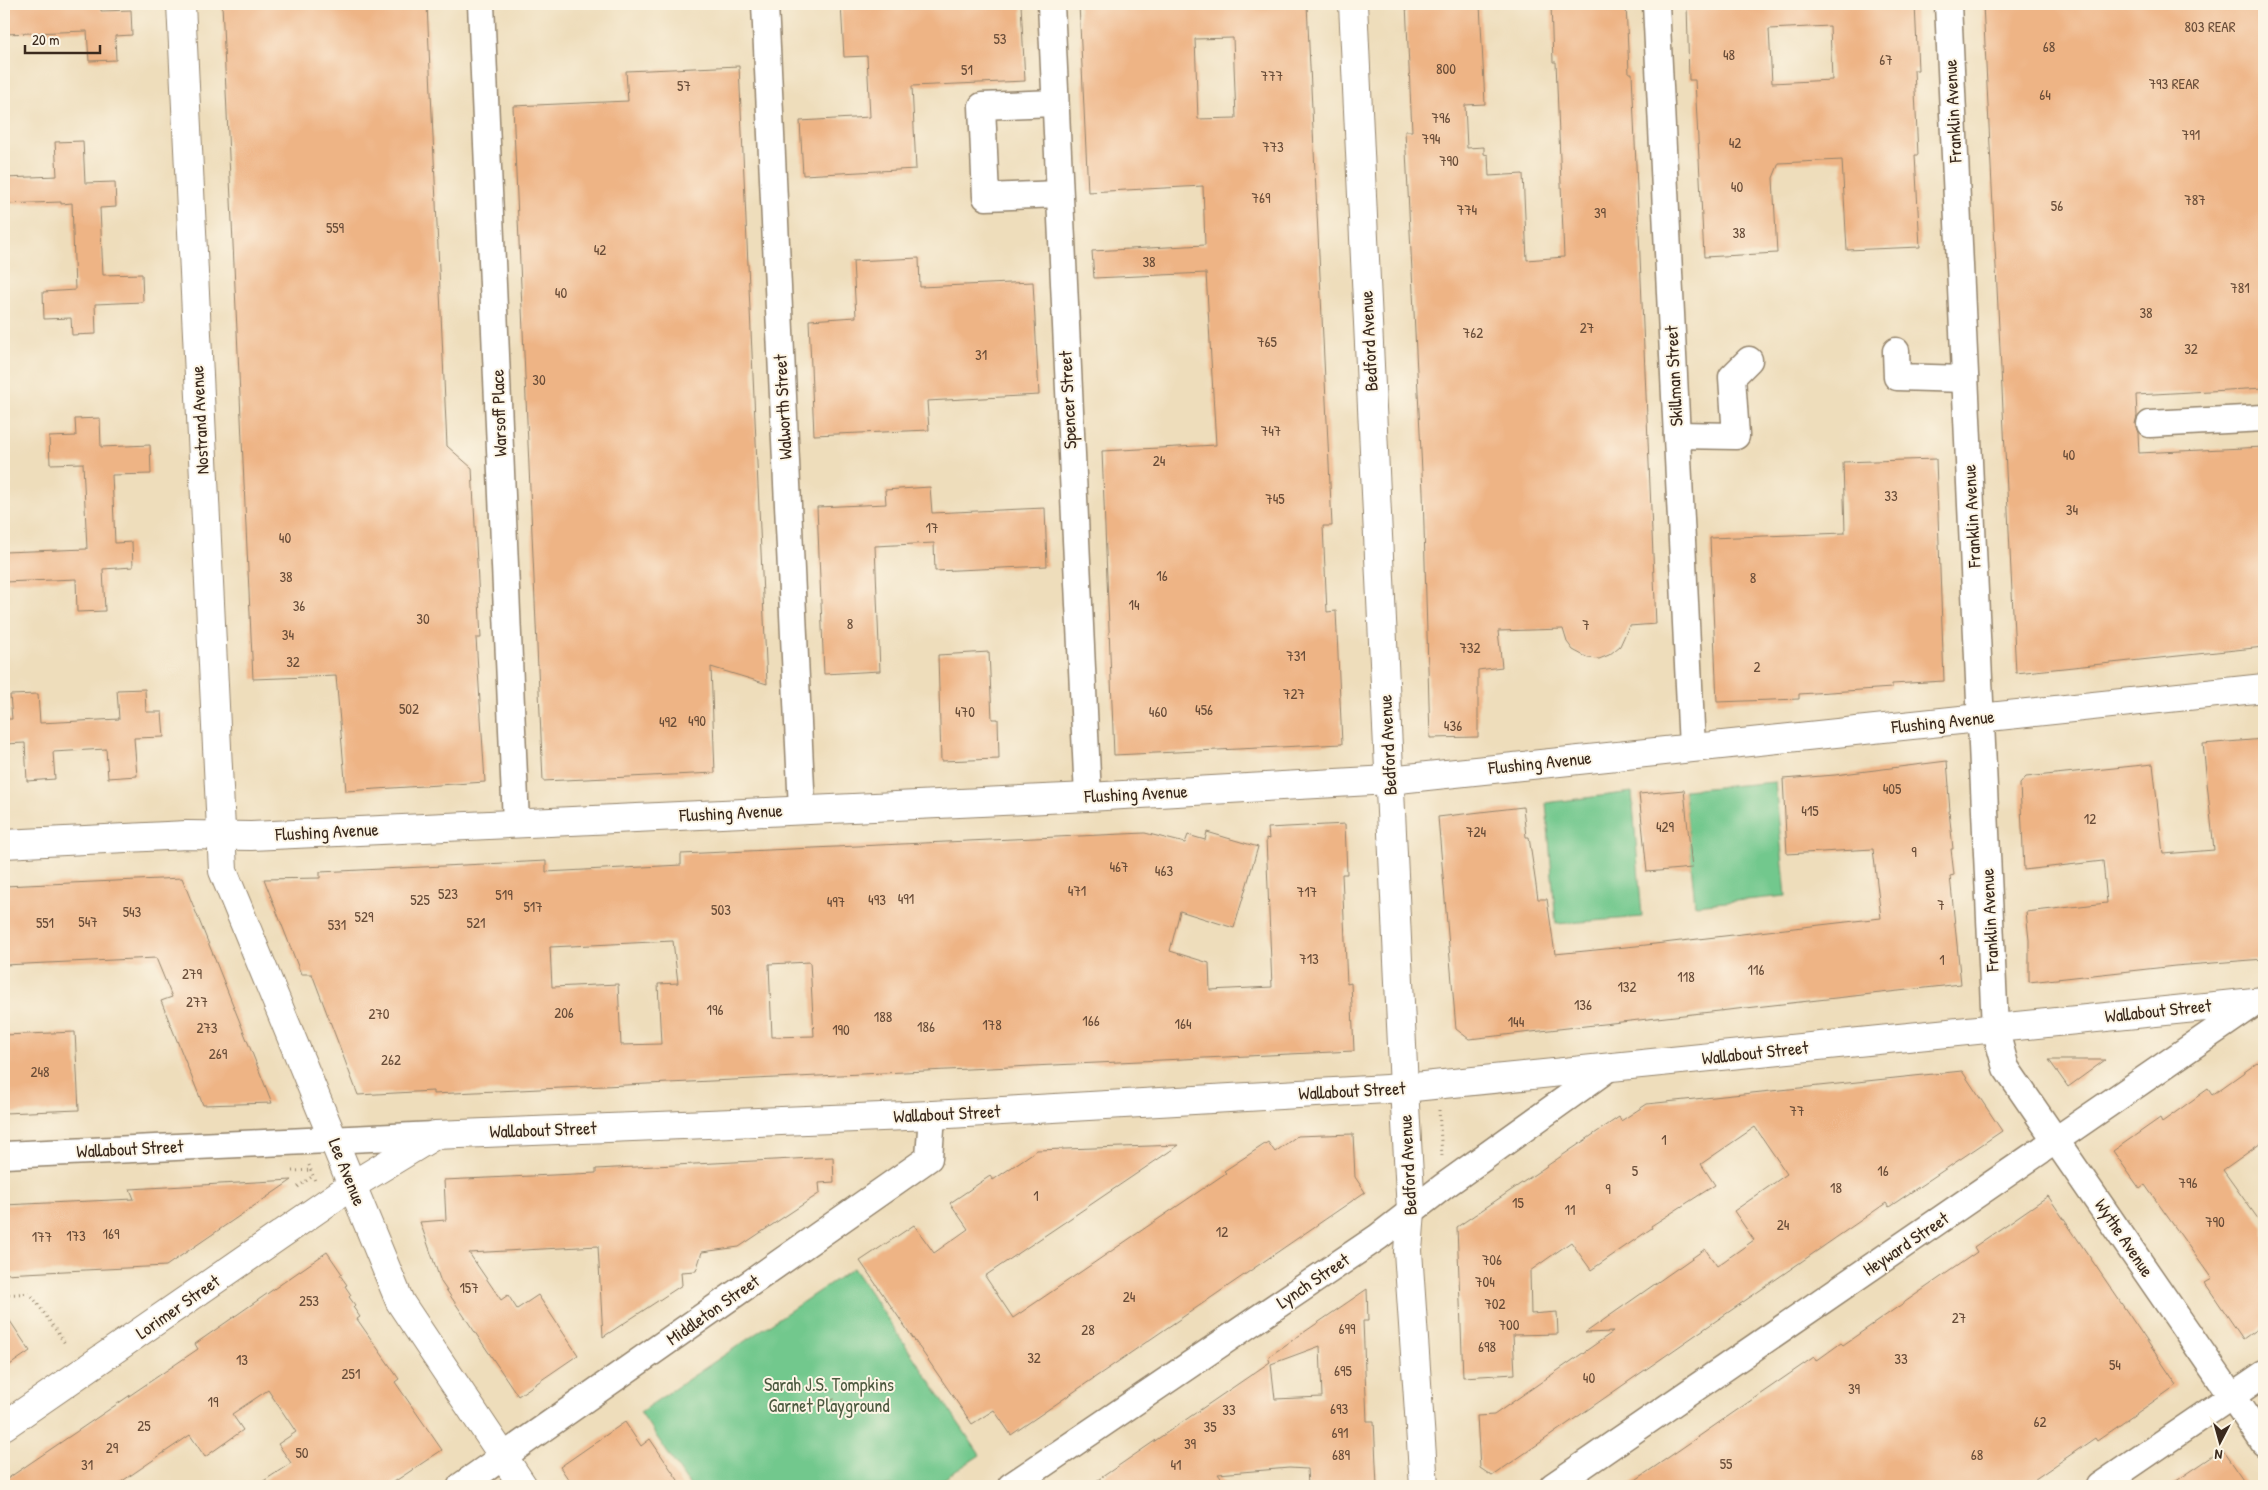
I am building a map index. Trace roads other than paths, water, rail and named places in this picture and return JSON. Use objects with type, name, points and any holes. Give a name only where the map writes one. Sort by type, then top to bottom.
[{"type":"main road","name":"Nostrand Avenue","points":[[181,4],[221,835]]},
{"type":"main road","name":"Bedford Avenue","points":[[1353,4],[1411,1211],[1408,1251],[1424,1486]]},
{"type":"main road","name":"Flushing Avenue","points":[[4,844],[1088,797],[1390,780],[2264,688]]},
{"type":"main road","name":"Lee Avenue","points":[[221,835],[223,871],[400,1302],[523,1486]]},
{"type":"main road","name":"Wallabout Street","points":[[351,1186],[435,1135],[932,1115],[1404,1088],[2261,1001]]},
{"type":"main road","name":"Lorimer Street","points":[[4,1426],[351,1186]]},
{"type":"street","name":"Warsoff Place","points":[[480,4],[485,76],[516,823]]},
{"type":"street","name":"Walworth Street","points":[[764,4],[802,810]]},
{"type":"street","name":"Spencer Street","points":[[1051,4],[1058,194],[1088,797]]},
{"type":"street","name":"Skillman Street","points":[[1656,4],[1692,747]]},
{"type":"street","name":"Franklin Avenue","points":[[1948,4],[1995,1028]]},
{"type":"street","points":[[1055,103],[982,106],[986,197],[1058,194]]},
{"type":"street","points":[[1896,351],[1897,377],[1965,379]]},
{"type":"street","points":[[1677,435],[1736,436],[1732,377],[1749,360]]},
{"type":"street","points":[[2150,424],[2264,418]]},
{"type":"street","name":"Heyward Street","points":[[1553,1486],[2261,1001]]},
{"type":"street","name":"Wythe Avenue","points":[[1995,1028],[2006,1068],[2058,1140],[2264,1442]]},
{"type":"street","name":"Lynch Street","points":[[1011,1486],[1378,1237],[1411,1211],[1610,1068]]},
{"type":"street","name":"Middleton Street","points":[[461,1486],[929,1158],[932,1115]]},
{"type":"street","name":"Wallabout Street","points":[[4,1155],[435,1135]]},
{"type":"street","points":[[2100,1486],[2264,1374]]},
{"type":"park label","name":"Sarah J.S. Tompkins Garnet Playground","points":[[829,1395]]}]
